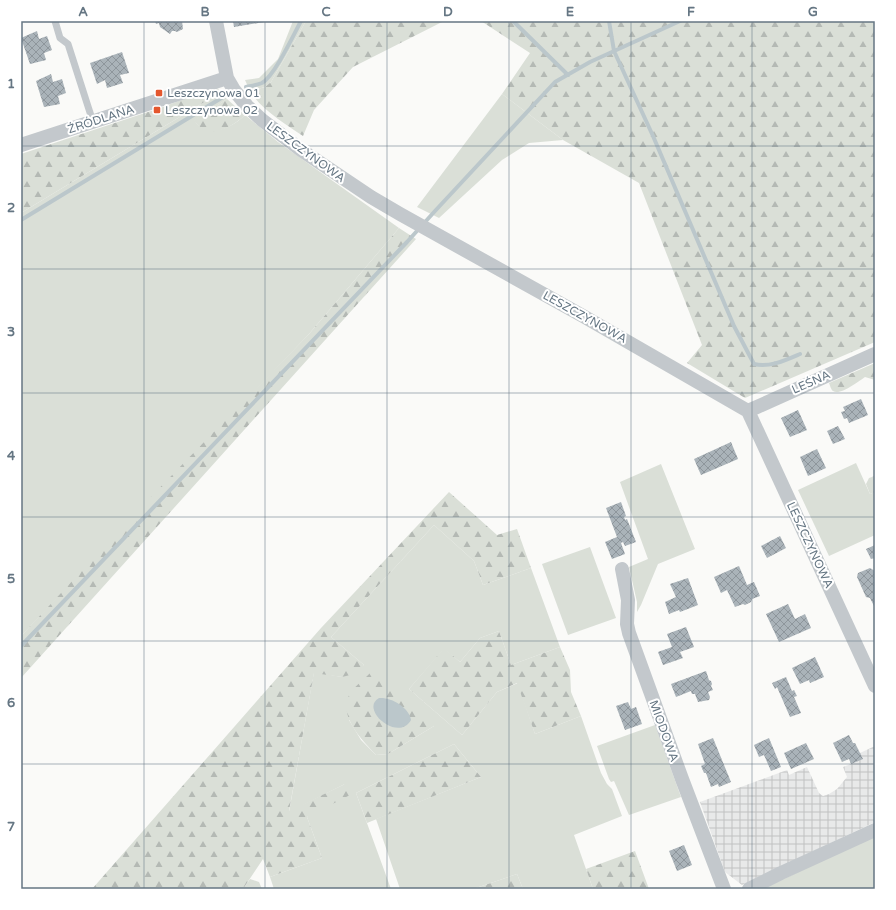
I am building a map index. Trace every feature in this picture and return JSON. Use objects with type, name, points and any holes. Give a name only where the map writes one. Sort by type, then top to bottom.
[{"type":"street","name":"LESZCZYNOWA","points":[[216,21],[228,78],[234,90],[247,106],[262,120],[301,150],[371,197],[408,219],[583,316],[748,411],[875,686]]},
{"type":"street","name":"ŹRÓDLANA","points":[[21,145],[228,78]]},
{"type":"street","name":"LEŚNA","points":[[748,411],[875,354]]},
{"type":"street","name":"MIODOWA","points":[[622,569],[628,600],[627,624],[629,633],[724,889]]},
{"type":"street","points":[[749,889],[875,830]]},
{"type":"lane","points":[[55,21],[60,38],[68,44],[93,122]]},
{"type":"shaded area","points":[[379,698],[389,699],[399,704],[410,715],[411,720],[405,726],[398,728],[383,722],[377,716],[374,709],[374,703]]},
{"type":"shaded area","points":[[875,746],[875,822],[742,885],[725,872],[700,802],[787,770],[789,775],[807,767],[819,793],[823,796],[837,789],[847,777],[843,767],[851,764],[860,753]]},
{"type":"green space","points":[[293,21],[306,21],[271,82],[265,87],[250,91],[245,80],[259,78],[278,59]]},
{"type":"green space","points":[[306,21],[444,21],[353,67],[314,110],[303,136],[267,110],[254,98],[250,91],[265,87],[271,82]]},
{"type":"green space","points":[[481,21],[875,21],[875,342],[745,398],[687,363],[702,345],[639,183],[563,140],[502,94],[530,53]]},
{"type":"green space","points":[[216,87],[221,92],[21,213],[21,154],[160,108]]},
{"type":"green space","points":[[221,92],[227,99],[194,121],[200,126],[206,129],[220,130],[227,128],[245,115],[278,142],[399,228],[309,334],[21,636],[21,213]]},
{"type":"green space","points":[[502,94],[563,140],[529,143],[502,160],[439,218],[417,207]]},
{"type":"green space","points":[[227,99],[245,115],[234,124],[224,129],[210,131],[193,121]]},
{"type":"green space","points":[[399,228],[416,239],[21,678],[21,636],[142,506],[309,334]]},
{"type":"green space","points":[[875,363],[875,380],[865,377],[845,390],[836,392],[832,390],[829,383]]},
{"type":"green space","points":[[856,463],[870,494],[875,492],[875,535],[829,556],[798,490]]},
{"type":"green space","points":[[661,464],[695,549],[658,564],[637,612],[637,602],[629,567],[648,559],[620,482]]},
{"type":"green space","points":[[875,476],[875,492],[870,494],[866,484],[869,478]]},
{"type":"green space","points":[[449,492],[497,535],[517,529],[531,568],[483,585],[474,561],[434,525],[331,637],[364,665],[354,674],[342,677],[314,673],[289,811],[345,784],[350,795],[307,817],[322,858],[270,877],[263,859],[243,889],[92,889],[321,628]]},
{"type":"green space","points":[[434,525],[474,561],[483,585],[531,568],[560,647],[511,665],[499,631],[480,638],[460,662],[444,649],[409,689],[462,735],[497,692],[518,683],[535,734],[581,716],[601,773],[607,784],[612,789],[622,816],[574,835],[593,889],[523,889],[517,874],[473,889],[400,889],[376,819],[481,777],[454,744],[356,793],[391,889],[274,889],[270,877],[322,858],[307,817],[345,784],[289,812],[314,672],[342,677],[364,665],[331,637]],"holes":[[[349,720],[434,726],[388,754],[376,755],[361,740]]]},
{"type":"green space","points":[[590,547],[616,618],[568,635],[542,564]]},
{"type":"green space","points":[[499,631],[511,665],[560,647],[570,670],[571,692],[581,716],[535,734],[517,683],[497,692],[462,735],[409,689],[444,648],[460,662],[480,638]]},
{"type":"green space","points":[[371,672],[434,726],[388,754],[376,755],[370,749],[352,726],[346,709],[347,700],[351,692]]},
{"type":"green space","points":[[655,725],[681,797],[629,815],[614,781],[611,782],[609,779],[597,746]]},
{"type":"green space","points":[[454,744],[481,777],[367,823],[356,793]]},
{"type":"green space","points":[[875,835],[875,889],[763,889]]},
{"type":"green space","points":[[635,851],[649,889],[593,889],[586,869]]},
{"type":"green space","points":[[517,874],[523,889],[473,889]]},
{"type":"green space","points":[[250,879],[259,882],[262,889],[243,889]]},
{"type":"building","points":[[155,21],[182,21],[183,29],[177,32],[172,31],[170,34],[160,27],[159,23],[156,24]]},
{"type":"building","points":[[233,21],[264,21],[264,22],[234,27]]},
{"type":"building","points":[[37,31],[39,39],[47,36],[52,50],[44,53],[46,60],[30,64],[21,38]]},
{"type":"building","points":[[122,52],[129,73],[120,75],[123,83],[107,88],[105,80],[97,84],[90,63]]},
{"type":"building","points":[[51,74],[53,82],[62,79],[66,93],[58,96],[60,104],[44,107],[36,81]]},
{"type":"building","points":[[861,399],[868,415],[849,423],[847,418],[844,419],[841,412],[845,411],[843,407]]},
{"type":"building","points":[[798,410],[807,430],[790,437],[781,418]]},
{"type":"building","points":[[838,426],[845,439],[833,444],[827,431]]},
{"type":"building","points":[[731,442],[738,459],[701,475],[694,459]]},
{"type":"building","points":[[817,449],[826,468],[808,476],[800,457]]},
{"type":"building","points":[[621,502],[626,516],[624,517],[625,520],[627,519],[636,542],[625,546],[623,542],[621,543],[625,554],[612,559],[605,542],[617,537],[606,508]]},
{"type":"building","points":[[780,536],[786,548],[767,558],[761,546]]},
{"type":"building","points":[[875,545],[875,558],[871,559],[866,549]]},
{"type":"building","points":[[739,566],[747,585],[754,582],[760,596],[752,599],[751,602],[745,605],[743,604],[735,607],[727,590],[721,593],[714,577]]},
{"type":"building","points":[[870,568],[875,571],[875,608],[870,598],[866,597],[857,577],[858,573]]},
{"type":"building","points":[[688,578],[698,605],[680,612],[679,610],[669,614],[665,602],[676,597],[670,584]]},
{"type":"building","points":[[788,604],[795,619],[805,614],[811,628],[779,642],[766,614]]},
{"type":"building","points":[[686,627],[694,647],[680,652],[683,658],[663,665],[658,652],[672,647],[667,634]]},
{"type":"building","points":[[815,657],[824,677],[810,683],[809,680],[800,684],[792,668]]},
{"type":"building","points":[[706,671],[709,680],[711,681],[713,690],[708,692],[710,697],[709,700],[698,702],[695,694],[692,694],[691,691],[676,697],[671,684]]},
{"type":"building","points":[[786,677],[792,691],[794,690],[797,696],[794,697],[801,713],[790,717],[777,687],[775,689],[772,683]]},
{"type":"building","points":[[628,702],[631,709],[636,707],[642,724],[625,730],[616,706]]},
{"type":"building","points":[[849,735],[863,759],[851,764],[849,759],[842,762],[833,743]]},
{"type":"building","points":[[713,738],[731,782],[719,787],[718,784],[711,787],[706,773],[704,773],[701,766],[705,764],[698,744]]},
{"type":"building","points":[[769,738],[781,767],[771,771],[764,755],[759,757],[754,745]]},
{"type":"building","points":[[806,743],[814,759],[791,769],[784,753]]},
{"type":"building","points":[[684,845],[692,865],[677,871],[669,851]]},
{"type":"waterway","points":[[246,87],[262,83],[267,79],[283,55],[301,21]]},
{"type":"waterway","points":[[513,21],[568,75]]},
{"type":"waterway","points":[[609,21],[614,51],[653,136],[734,326],[754,364],[771,364],[800,354]]},
{"type":"waterway","points":[[21,646],[407,242],[555,82],[590,62],[680,21]]},
{"type":"waterway","points":[[21,220],[223,97]]},
{"type":"place","name":"Leszczynowa 01","points":[[159,93]]},
{"type":"place","name":"Leszczynowa 02","points":[[157,110]]}]
